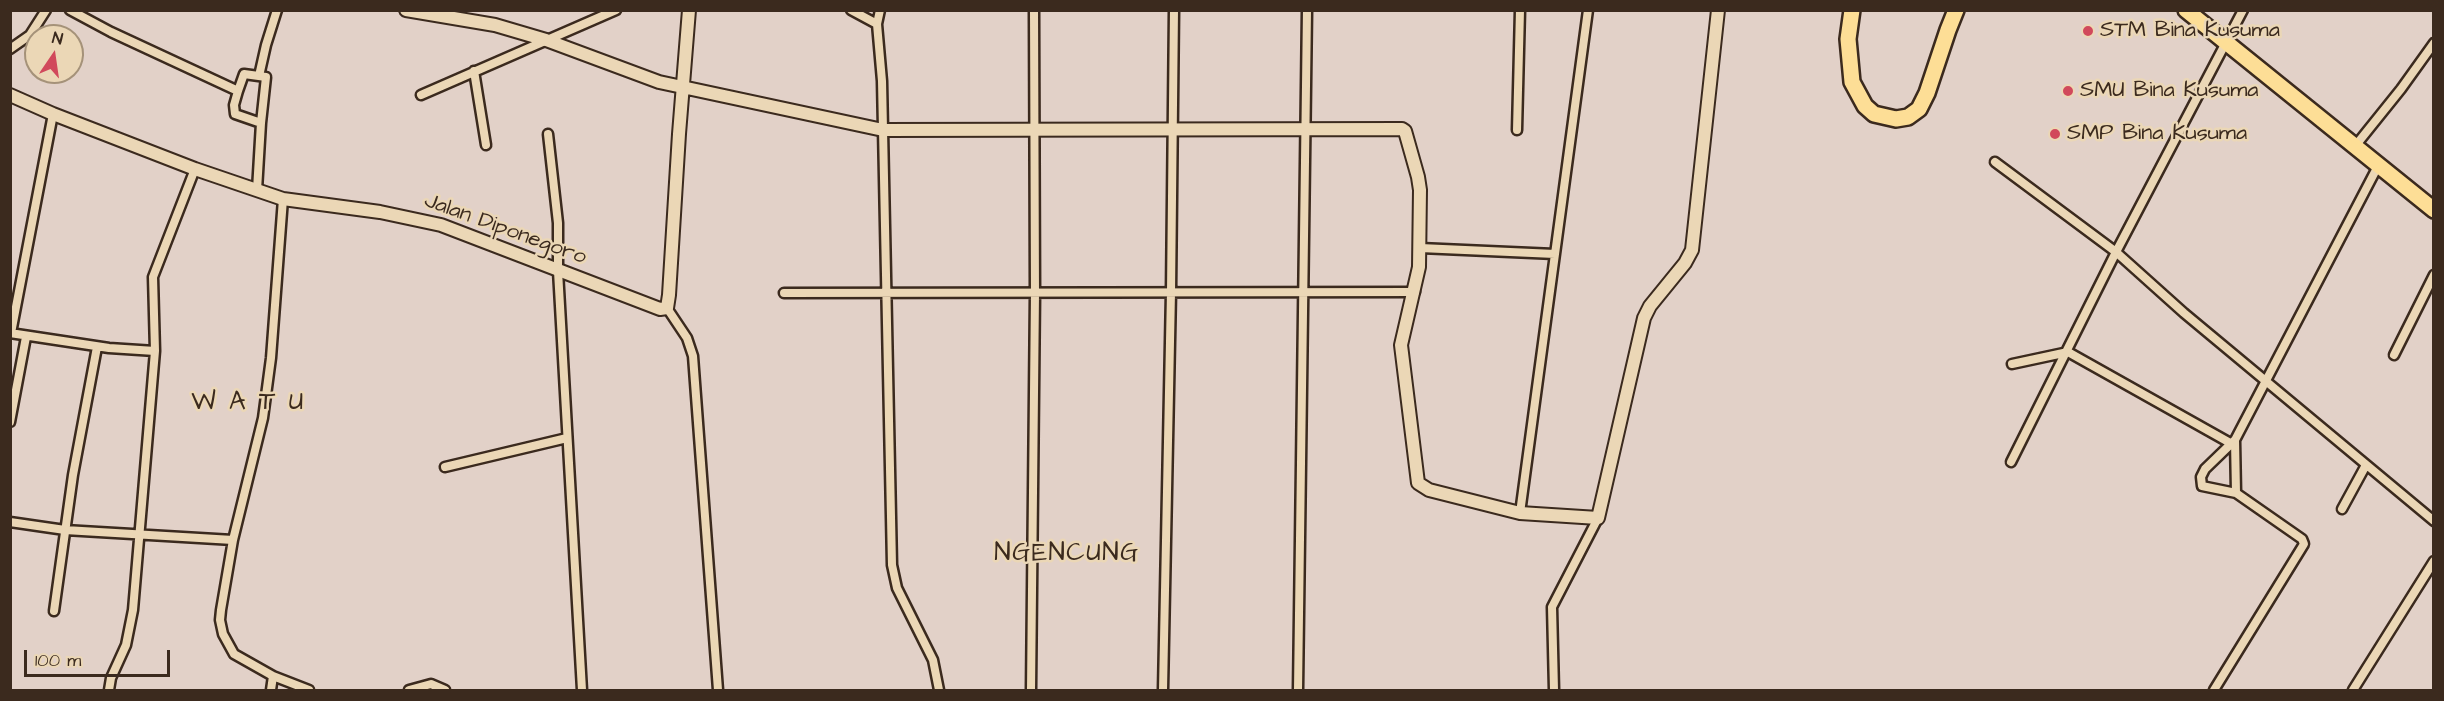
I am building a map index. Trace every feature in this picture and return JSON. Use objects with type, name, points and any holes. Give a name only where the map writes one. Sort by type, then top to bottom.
[{"type":"highway","points":[[1852,10],[1848,39],[1852,82],[1865,105],[1874,114],[1896,119],[1908,117],[1919,109],[1928,93],[1956,10]]},
{"type":"highway","points":[[2186,10],[2356,145],[2378,166],[2433,210]]},
{"type":"street","points":[[10,49],[30,35],[46,10]]},
{"type":"street","points":[[70,10],[111,32],[238,91]]},
{"type":"street","points":[[259,76],[277,10]]},
{"type":"street","points":[[406,10],[495,25],[546,40],[633,74],[883,130],[1034,128],[1400,128],[1405,130],[1418,177],[1420,248],[1415,292],[1401,345],[1401,357],[1418,483],[1429,490],[1520,513],[1598,518]]},
{"type":"street","points":[[421,95],[616,10]]},
{"type":"street","points":[[689,10],[667,308],[687,338],[693,356],[718,690]]},
{"type":"street","points":[[851,10],[877,24]]},
{"type":"street","points":[[880,10],[877,24],[883,130],[892,565],[897,588],[933,660],[939,690]]},
{"type":"street","points":[[1031,690],[1035,293],[1034,10]]},
{"type":"street","points":[[1163,690],[1174,10]]},
{"type":"street","points":[[1298,690],[1301,293],[1307,10]]},
{"type":"street","points":[[1517,130],[1520,10]]},
{"type":"street","points":[[1520,513],[1588,10]]},
{"type":"street","points":[[1554,690],[1552,607],[1598,518],[1644,318],[1650,306],[1685,263],[1692,250],[1718,10]]},
{"type":"street","points":[[2011,462],[2068,352],[2115,252],[2243,10]]},
{"type":"street","points":[[2356,145],[2401,89],[2433,43]]},
{"type":"street","points":[[474,71],[486,145]]},
{"type":"street","points":[[257,190],[266,77],[244,74],[234,105],[235,114],[261,123]]},
{"type":"street","name":"Jalan Diponegoro","points":[[10,95],[195,169],[283,199],[418,219],[441,225],[653,309],[667,308]]},
{"type":"street","points":[[53,114],[11,333],[97,347],[155,351]]},
{"type":"street","points":[[548,134],[556,201],[582,690]]},
{"type":"street","points":[[1995,162],[2115,252],[2433,521]]},
{"type":"street","points":[[2214,690],[2304,544],[2302,539],[2236,493],[2208,488],[2201,483],[2201,477],[2205,469],[2234,442],[2378,166]]},
{"type":"street","points":[[109,690],[111,678],[123,653],[130,629],[140,536],[155,351],[153,277],[195,169]]},
{"type":"street","points":[[283,199],[271,358],[264,408],[233,540],[220,620],[223,634],[234,654],[273,676],[309,690]]},
{"type":"street","points":[[1420,248],[1556,255]]},
{"type":"street","points":[[2394,356],[2433,275]]},
{"type":"street","points":[[784,293],[1415,292]]},
{"type":"street","points":[[10,422],[26,337]]},
{"type":"street","points":[[54,611],[65,530],[97,347]]},
{"type":"street","points":[[2012,364],[2068,352],[2234,442]]},
{"type":"street","points":[[446,467],[567,438]]},
{"type":"street","points":[[2234,442],[2236,493]]},
{"type":"street","points":[[2342,509],[2366,465]]},
{"type":"street","points":[[10,522],[65,530],[233,540]]},
{"type":"street","points":[[2354,690],[2433,561]]},
{"type":"street","points":[[271,690],[273,676]]},
{"type":"street","points":[[409,690],[431,684],[445,690]]},
{"type":"place","name":"STM Bina Kusuma","points":[[2088,31]]},
{"type":"place","name":"SMU Bina Kusuma","points":[[2068,91]]},
{"type":"place","name":"SMP Bina Kusuma","points":[[2055,134]]},
{"type":"district","name":"W A T U","points":[[248,404]]},
{"type":"district","name":"NGENCUNG","points":[[1067,555]]}]
